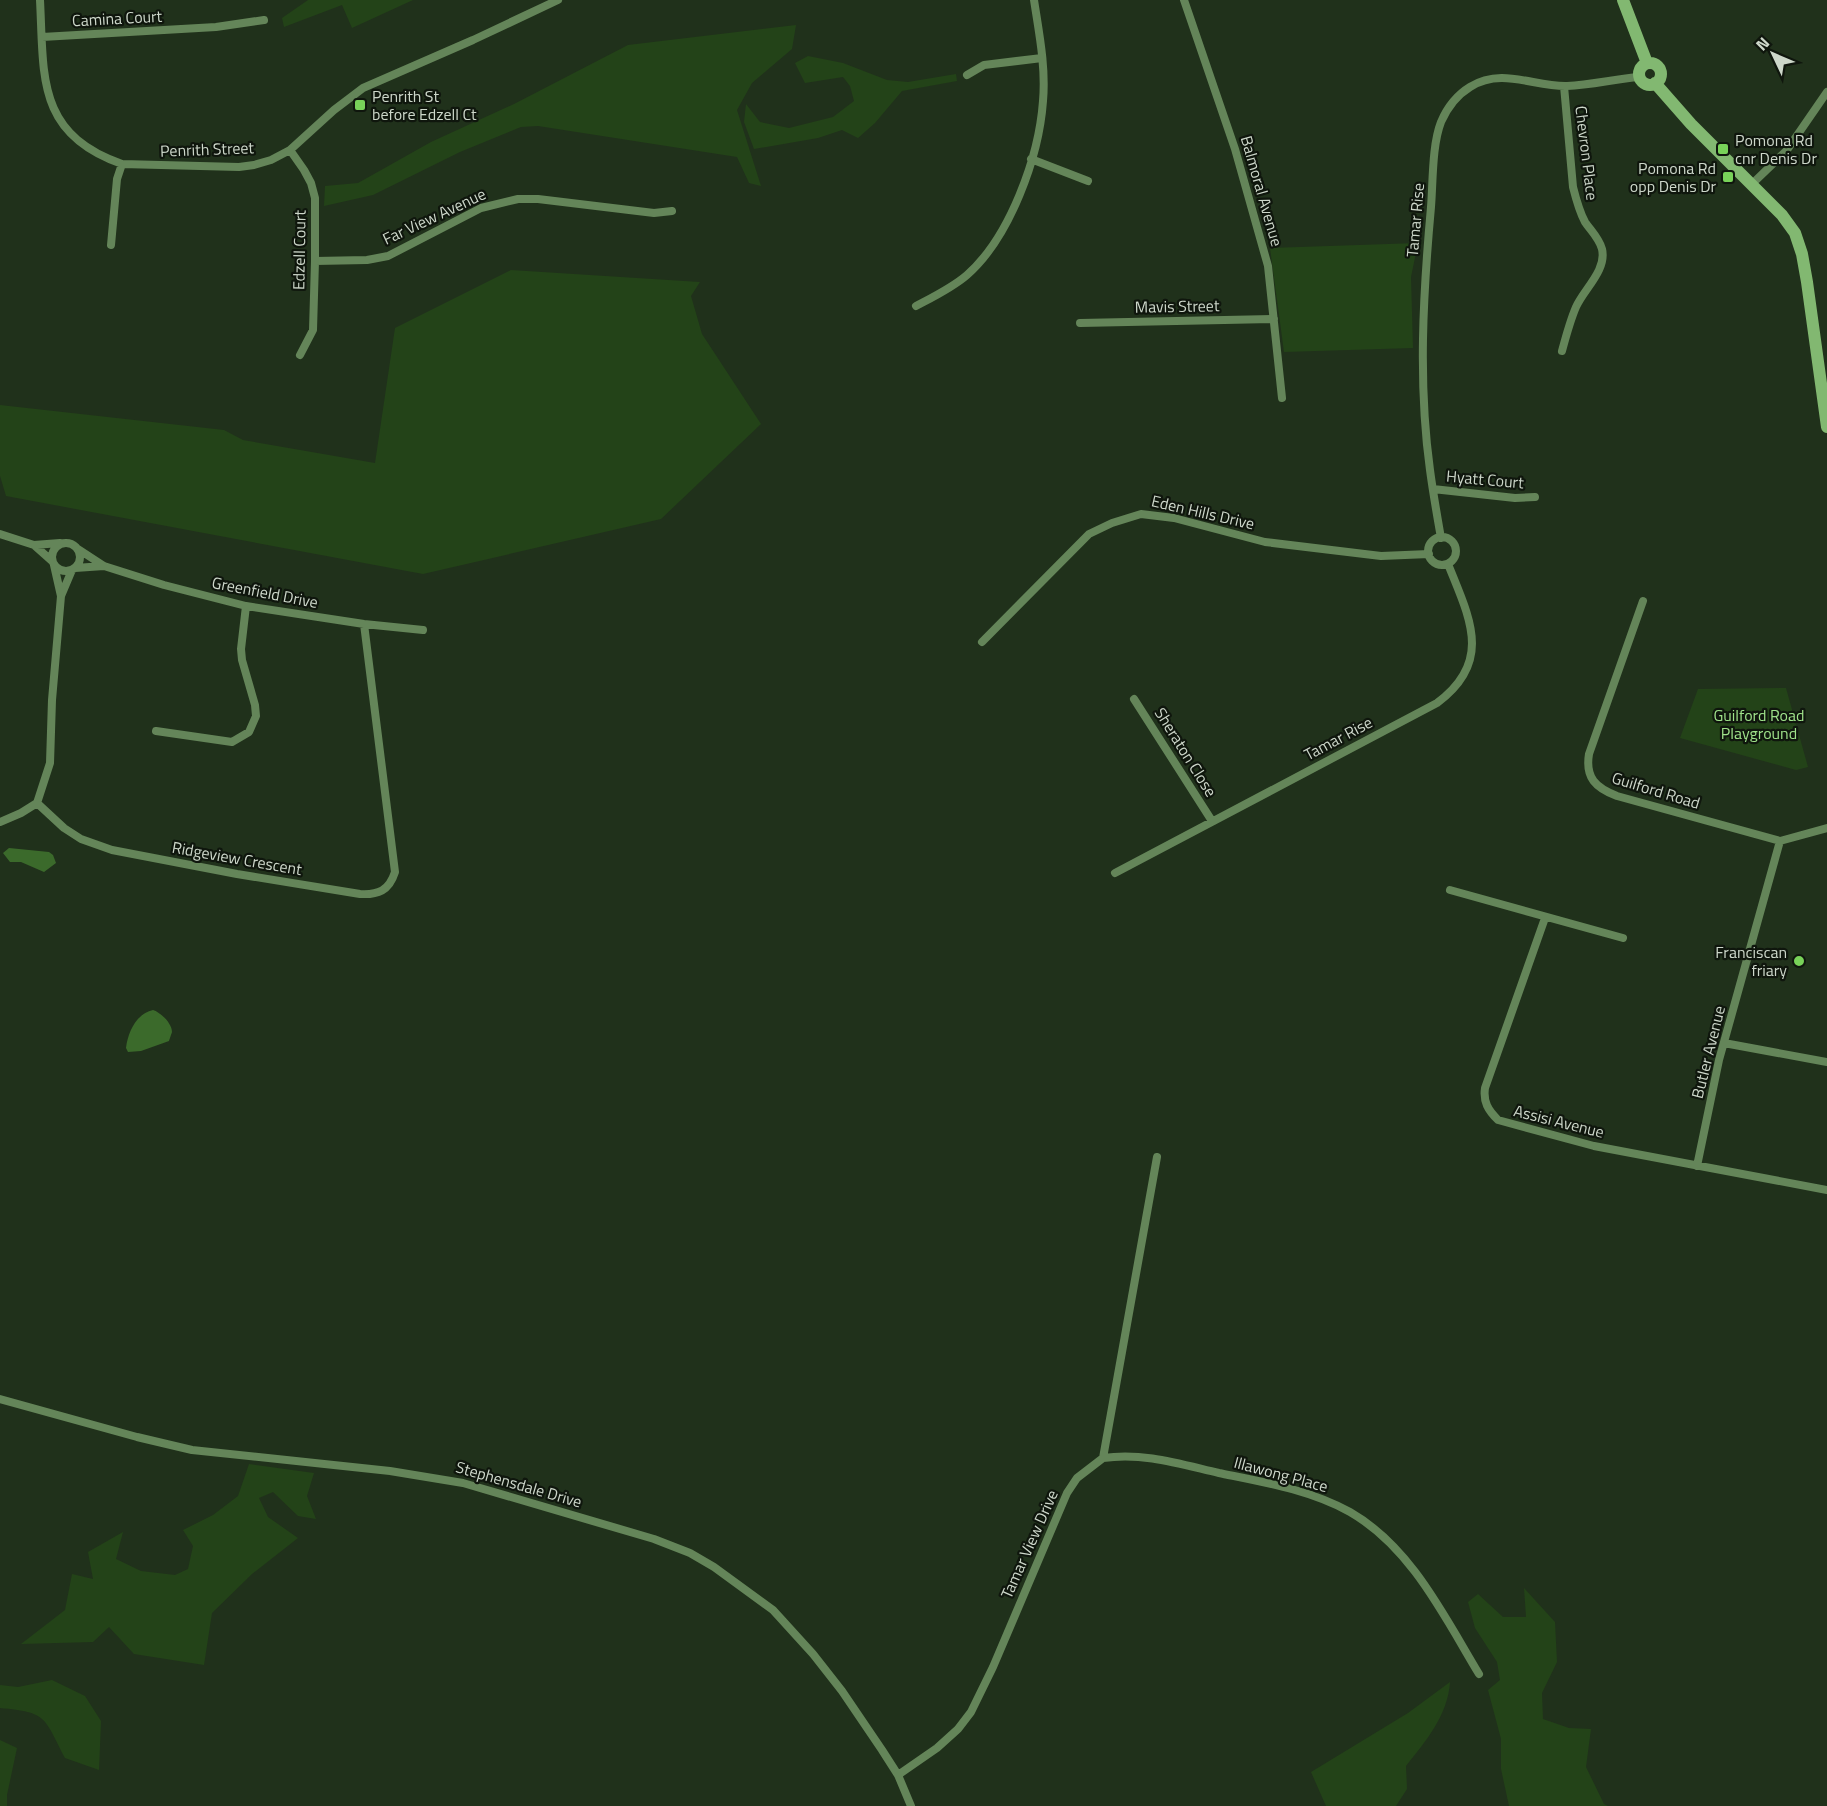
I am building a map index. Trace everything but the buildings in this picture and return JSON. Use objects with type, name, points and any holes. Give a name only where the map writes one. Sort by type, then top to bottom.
[{"type":"street","name":"Penrith Street","points":[[40,0],[47,93],[58,118],[84,146],[122,165],[239,167],[271,160],[290,150],[334,110],[363,88],[558,0]]},
{"type":"street","points":[[916,306],[967,275],[987,253],[1006,222],[1023,184],[1039,134],[1044,100],[1042,57],[1034,0]]},
{"type":"street","name":"Balmoral Avenue","points":[[1184,0],[1236,149],[1268,266],[1282,398]]},
{"type":"street","points":[[1623,0],[1647,63]]},
{"type":"street","name":"Camina Court","points":[[42,38],[216,27],[264,20]]},
{"type":"street","points":[[967,75],[984,65],[1042,57]]},
{"type":"street","points":[[1647,63],[1654,64],[1660,71],[1660,78],[1655,83],[1646,84],[1639,76],[1640,70],[1647,63]]},
{"type":"street","name":"Tamar Rise","points":[[1441,538],[1433,489],[1425,405],[1423,345],[1425,273],[1436,148],[1441,123],[1455,100],[1469,87],[1486,80],[1510,78],[1564,86],[1639,76]]},
{"type":"street","points":[[1655,83],[1691,124],[1791,225],[1800,244],[1807,282],[1827,427]]},
{"type":"street","name":"Chevron Place","points":[[1562,351],[1575,309],[1602,264],[1603,252],[1599,240],[1586,224],[1576,203],[1564,86]]},
{"type":"street","points":[[1752,184],[1787,150],[1827,92]]},
{"type":"street","name":"Edzell Court","points":[[290,150],[311,183],[315,198],[313,330],[300,355]]},
{"type":"street","points":[[1031,159],[1088,181]]},
{"type":"street","points":[[111,245],[115,189],[122,165]]},
{"type":"street","name":"Far View Avenue","points":[[315,261],[367,260],[388,256],[481,208],[518,199],[538,199],[654,213],[672,211]]},
{"type":"street","name":"Mavis Street","points":[[1080,323],[1274,319]]},
{"type":"street","name":"Hyatt Court","points":[[1433,489],[1515,498],[1535,497]]},
{"type":"street","name":"Eden Hills Drive","points":[[982,642],[1089,534],[1112,523],[1141,514],[1174,518],[1265,542],[1381,556],[1429,554]]},
{"type":"street","points":[[0,534],[34,545],[69,543],[78,549],[80,561],[73,569],[62,596],[52,700],[50,763],[37,803],[14,817],[0,822]]},
{"type":"street","points":[[1441,538],[1449,539],[1456,550],[1454,558],[1448,564],[1443,565],[1434,562],[1429,554],[1431,543],[1441,538]]},
{"type":"street","points":[[62,543],[55,548],[51,556],[62,596]]},
{"type":"street","points":[[34,545],[60,570],[73,569]]},
{"type":"street","name":"Greenfield Drive","points":[[78,549],[104,566],[164,585],[246,606],[364,624],[423,630]]},
{"type":"street","name":"Tamar Rise","points":[[1115,873],[1437,703],[1451,692],[1465,674],[1472,654],[1472,636],[1465,609],[1448,564]]},
{"type":"street","name":"Greenfield Drive","points":[[73,569],[104,566]]},
{"type":"street","name":"Guilford Road","points":[[1643,601],[1589,754],[1589,774],[1602,790],[1617,796],[1780,841]]},
{"type":"street","points":[[156,731],[232,742],[249,732],[256,716],[241,649],[246,606]]},
{"type":"street","name":"Ridgeview Crescent","points":[[37,803],[64,828],[81,839],[112,850],[360,894],[374,895],[383,891],[391,883],[395,872],[364,624]]},
{"type":"street","name":"Sheraton Close","points":[[1134,699],[1212,821]]},
{"type":"street","points":[[1780,841],[1827,828]]},
{"type":"street","name":"Butler Avenue","points":[[1697,1166],[1724,1043],[1780,841]]},
{"type":"street","points":[[1450,890],[1623,938]]},
{"type":"street","name":"Assisi Avenue","points":[[1545,918],[1485,1088],[1484,1099],[1490,1112],[1498,1120],[1594,1146],[1827,1190]]},
{"type":"street","points":[[1724,1043],[1827,1062]]},
{"type":"street","points":[[1103,1458],[1157,1157]]},
{"type":"street","name":"Stephensdale Drive","points":[[0,1399],[137,1437],[192,1449],[390,1471],[460,1482],[654,1539],[690,1553],[754,1595],[788,1625],[842,1690],[898,1775],[912,1806]]},
{"type":"street","name":"Illawong Place","points":[[1103,1458],[1133,1455],[1156,1459],[1293,1490],[1351,1513],[1388,1542],[1422,1579],[1479,1674]]},
{"type":"street","name":"Tamar View Drive","points":[[898,1775],[937,1749],[958,1729],[971,1712],[991,1671],[1067,1493],[1077,1478],[1103,1458]]},
{"type":"green space","points":[[308,0],[413,0],[352,28],[342,5],[284,27],[282,18]]},
{"type":"green space","points":[[796,25],[792,49],[752,83],[737,110],[761,186],[749,183],[737,157],[538,126],[521,127],[460,152],[373,195],[324,206],[325,186],[358,183],[431,142],[514,104],[628,45]]},
{"type":"green space","points":[[808,56],[843,63],[887,80],[908,82],[956,74],[957,81],[902,91],[875,123],[858,138],[842,130],[818,138],[754,149],[744,122],[746,104],[760,122],[789,128],[833,117],[854,101],[850,86],[843,77],[805,83],[795,63]]},
{"type":"green space","points":[[1418,243],[1411,277],[1413,348],[1284,352],[1270,248]]},
{"type":"green space","points":[[511,270],[700,282],[691,296],[702,334],[761,424],[661,519],[423,574],[6,496],[0,476],[0,405],[224,430],[243,440],[375,463],[395,328]]},
{"type":"green space","name":"Guilford Road Playground","points":[[1786,688],[1808,767],[1796,770],[1680,738],[1698,689]]},
{"type":"green space","points":[[249,1464],[314,1473],[307,1496],[316,1519],[298,1516],[273,1492],[259,1498],[268,1517],[298,1538],[252,1574],[212,1613],[204,1665],[134,1654],[109,1627],[93,1642],[21,1644],[65,1610],[72,1574],[93,1579],[88,1552],[123,1532],[116,1559],[141,1571],[175,1575],[188,1569],[193,1546],[183,1530],[213,1515],[238,1496]]},
{"type":"green space","points":[[1524,1588],[1555,1622],[1557,1662],[1542,1693],[1543,1719],[1569,1728],[1591,1729],[1586,1767],[1604,1804],[1608,1806],[1509,1806],[1501,1769],[1501,1739],[1488,1690],[1500,1680],[1497,1662],[1475,1628],[1468,1602],[1478,1594],[1503,1617],[1526,1617]]},
{"type":"green space","points":[[52,1680],[85,1696],[101,1721],[99,1770],[65,1758],[48,1726],[36,1715],[0,1708],[0,1685],[18,1687]]},
{"type":"green space","points":[[1450,1682],[1445,1706],[1435,1727],[1406,1766],[1407,1789],[1396,1806],[1326,1806],[1311,1772],[1408,1713]]},
{"type":"green space","points":[[0,1740],[17,1748],[7,1795],[7,1806],[0,1806]]},
{"type":"shaded area","points":[[9,848],[49,852],[56,863],[44,872],[21,862],[10,862],[3,853]]},
{"type":"shaded area","points":[[153,1010],[162,1015],[170,1025],[172,1032],[169,1041],[141,1051],[128,1052],[127,1042],[134,1024],[142,1015]]},
{"type":"place","name":"Penrith St before Edzell Ct","points":[[360,105]]},
{"type":"place","name":"Pomona Rd cnr Denis Dr","points":[[1723,149]]},
{"type":"place","name":"Pomona Rd opp Denis Dr","points":[[1728,177]]},
{"type":"place","name":"Franciscan friary","points":[[1799,961]]}]
